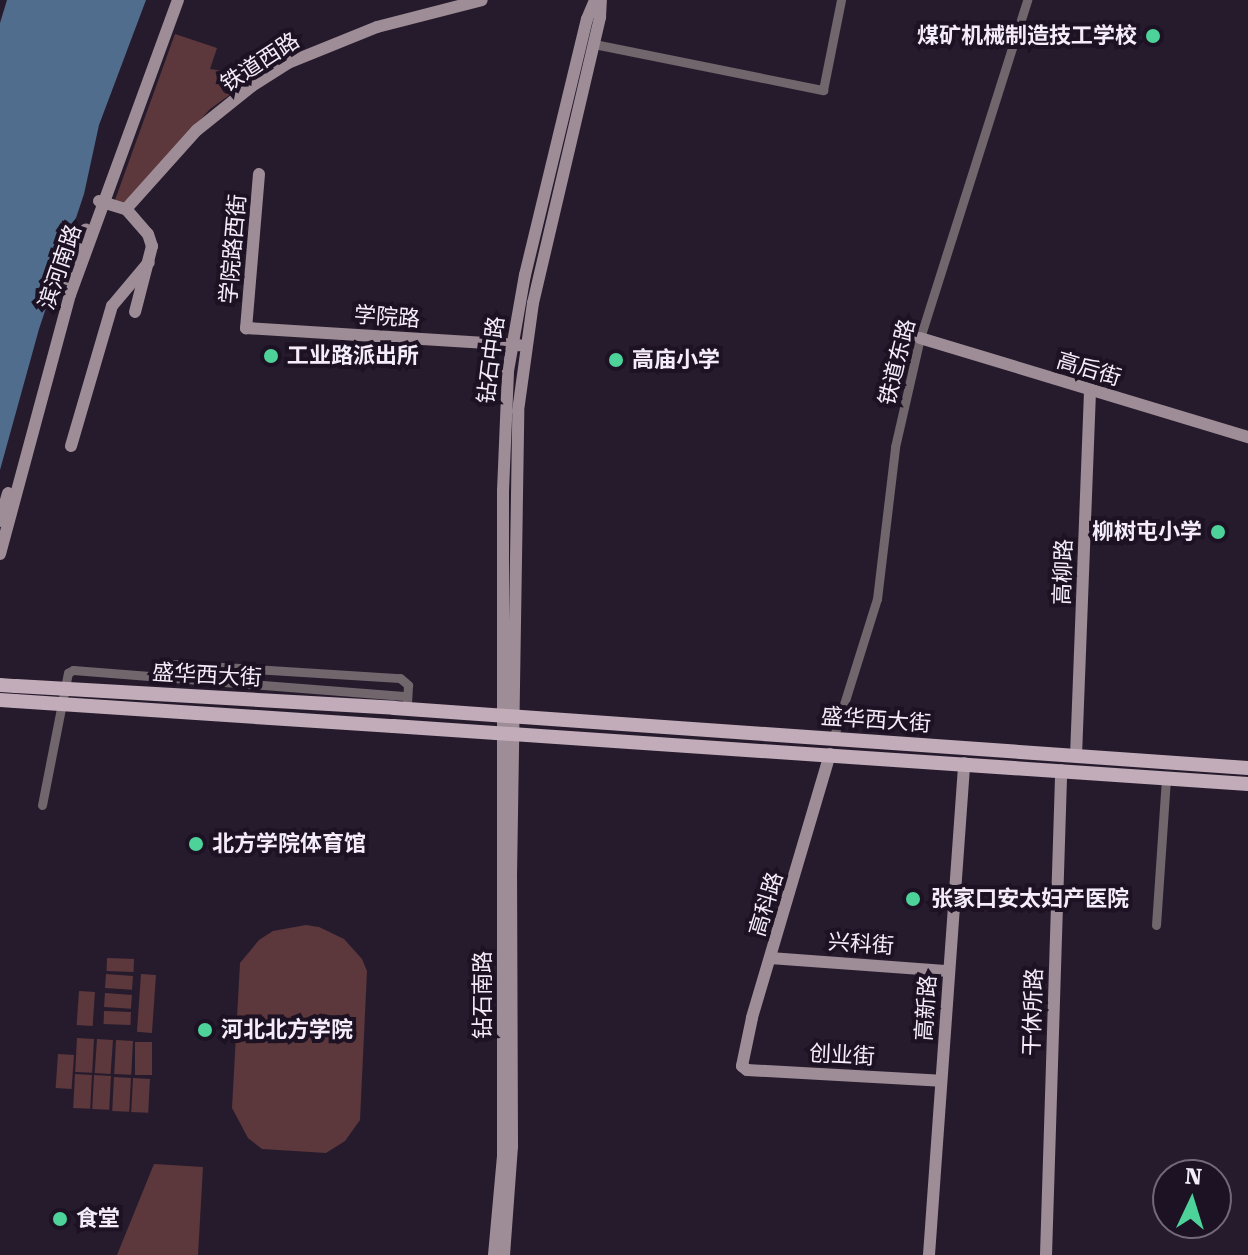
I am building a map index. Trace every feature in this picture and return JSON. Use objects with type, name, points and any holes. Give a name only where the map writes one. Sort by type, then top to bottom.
[{"type":"main road","name":"滨河南路","points":[[0,554],[70,295],[169,0]]},
{"type":"main road","name":"滨河南路","points":[[0,521],[59,300],[178,0]]},
{"type":"main road","name":"铁道西路","points":[[126,209],[197,130],[252,86],[288,63],[377,27],[482,0]]},
{"type":"main road","name":"钻石中路","points":[[508,717],[518,411],[526,346],[594,44],[598,0]]},
{"type":"main road","name":"钻石中路","points":[[508,734],[504,437],[511,345],[587,19],[598,0]]},
{"type":"main road","name":"学院路西街","points":[[246,328],[259,174]]},
{"type":"main road","points":[[100,201],[126,209],[151,240],[149,262],[135,312]]},
{"type":"main road","points":[[71,446],[112,306],[149,262]]},
{"type":"main road","name":"学院路","points":[[246,328],[526,346]]},
{"type":"main road","name":"高后街","points":[[920,338],[1248,437]]},
{"type":"main road","name":"高柳路","points":[[1076,756],[1090,390]]},
{"type":"main road","points":[[0,685],[10,695]]},
{"type":"main road","name":"盛华西大街","points":[[10,695],[402,705],[508,717],[670,727],[964,763],[1248,784]]},
{"type":"main road","name":"盛华西大街","points":[[10,695],[393,726],[669,744],[831,746],[1076,756],[1248,768]]},
{"type":"main road","points":[[669,744],[670,727]]},
{"type":"main road","name":"钻石南路","points":[[494,1255],[503,1157],[508,734]]},
{"type":"main road","name":"钻石南路","points":[[504,1255],[512,1147],[508,734]]},
{"type":"main road","name":"高科路","points":[[742,1066],[831,746]]},
{"type":"main road","points":[[1219,766],[1248,762]]},
{"type":"main road","name":"高新路","points":[[929,1255],[964,763]]},
{"type":"main road","name":"干休所路","points":[[1046,1255],[1061,770]]},
{"type":"main road","name":"兴科街","points":[[770,958],[949,971]]},
{"type":"main road","name":"创业街","points":[[742,1066],[747,1070],[941,1081]]},
{"type":"street","points":[[594,44],[823,90],[841,0]]},
{"type":"street","name":"铁道东路","points":[[831,746],[877,599],[895,447],[920,338],[1027,0]]},
{"type":"street","points":[[42,805],[68,673],[73,670],[402,705],[408,685],[400,678],[175,664]]},
{"type":"street","points":[[1156,925],[1166,778]]},
{"type":"shaded area","points":[[175,34],[217,48],[210,69],[256,76],[210,109],[124,204],[115,200]]},
{"type":"shaded area","points":[[306,925],[319,927],[344,939],[362,959],[367,971],[360,1120],[345,1141],[326,1153],[262,1149],[248,1138],[232,1108],[240,963],[259,940],[273,931]]},
{"type":"shaded area","points":[[107,958],[134,959],[134,972],[107,971]]},
{"type":"shaded area","points":[[106,974],[133,976],[132,990],[105,988]]},
{"type":"shaded area","points":[[141,974],[156,975],[152,1033],[137,1032]]},
{"type":"shaded area","points":[[79,991],[95,992],[93,1026],[77,1025]]},
{"type":"shaded area","points":[[105,993],[132,995],[131,1009],[104,1007]]},
{"type":"shaded area","points":[[104,1011],[131,1012],[131,1025],[104,1024]]},
{"type":"shaded area","points":[[77,1038],[94,1039],[92,1073],[75,1072]]},
{"type":"shaded area","points":[[97,1039],[113,1040],[111,1074],[95,1073]]},
{"type":"shaded area","points":[[116,1040],[133,1041],[131,1075],[114,1074]]},
{"type":"shaded area","points":[[135,1042],[152,1042],[152,1075],[135,1075]]},
{"type":"shaded area","points":[[58,1054],[74,1055],[72,1089],[56,1088]]},
{"type":"shaded area","points":[[75,1074],[92,1075],[90,1109],[73,1108]]},
{"type":"shaded area","points":[[94,1075],[111,1076],[109,1110],[92,1109]]},
{"type":"shaded area","points":[[114,1077],[131,1078],[129,1112],[112,1111]]},
{"type":"shaded area","points":[[133,1078],[150,1079],[148,1113],[131,1112]]},
{"type":"shaded area","points":[[154,1164],[203,1167],[198,1255],[117,1255]]},
{"type":"water","points":[[7,0],[146,0],[99,125],[84,194],[39,329],[0,470],[0,23]]},
{"type":"place","name":"煤矿机械制造技工学校","points":[[1153,36]]},
{"type":"place","name":"工业路派出所","points":[[271,356]]},
{"type":"place","name":"高庙小学","points":[[616,360]]},
{"type":"place","name":"柳树屯小学","points":[[1218,532]]},
{"type":"place","name":"北方学院体育馆","points":[[196,844]]},
{"type":"place","name":"张家口安太妇产医院","points":[[913,899]]},
{"type":"place","name":"河北北方学院","points":[[205,1030]]},
{"type":"place","name":"食堂","points":[[60,1219]]}]
